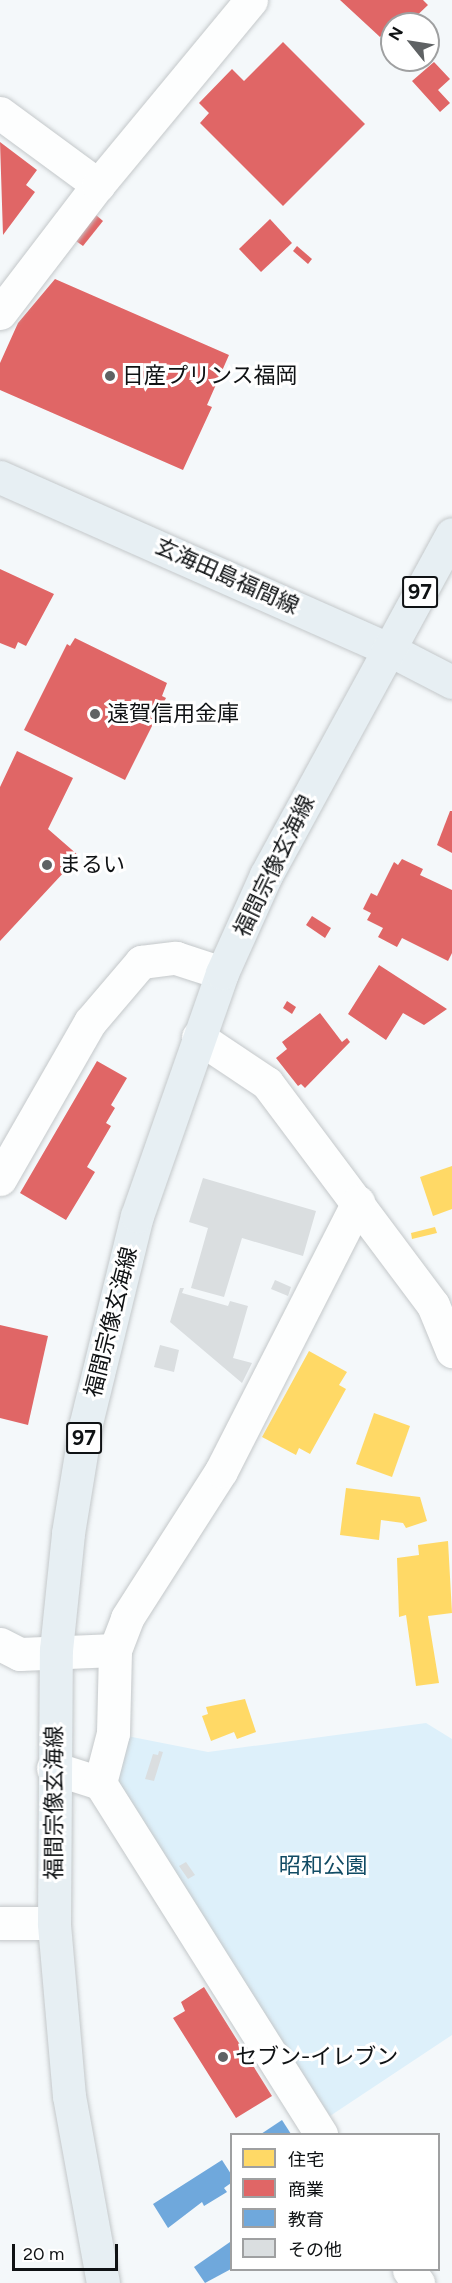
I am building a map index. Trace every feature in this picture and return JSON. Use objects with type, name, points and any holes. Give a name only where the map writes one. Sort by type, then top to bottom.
[{"type":"main road","name":"玄海田島福間線","points":[[0,477],[388,649],[452,682]]},
{"type":"main road","name":"福間宗像玄海線","points":[[103,2283],[69,2096],[54,1923],[53,1768],[56,1650],[68,1533],[87,1423],[111,1311],[137,1216],[222,974],[266,875],[452,534]]},
{"type":"street","points":[[0,313],[98,184],[251,0]]},
{"type":"street","points":[[0,113],[98,184]]},
{"type":"street","points":[[0,1179],[90,1022],[141,962],[176,958],[222,974]]},
{"type":"street","points":[[198,1037],[267,1083],[433,1305],[452,1351]]},
{"type":"street","points":[[100,1783],[113,1733],[115,1650],[127,1618],[221,1471],[358,1202]]},
{"type":"street","points":[[0,1644],[20,1654],[56,1650],[115,1650]]},
{"type":"street","points":[[53,1768],[100,1783],[320,2133]]},
{"type":"street","points":[[0,1923],[54,1923]]},
{"type":"green space","name":"昭和公園","points":[[426,1723],[452,1739],[452,2035],[330,2116],[116,1781],[127,1736],[208,1752]]},
{"type":"building: 住宅","points":[[452,1166],[452,1209],[433,1216],[420,1177]]},
{"type":"building: 住宅","points":[[435,1227],[437,1233],[412,1239],[411,1233]]},
{"type":"building: 住宅","points":[[309,1351],[347,1372],[339,1385],[346,1389],[310,1454],[299,1448],[296,1455],[262,1437]]},
{"type":"building: 住宅","points":[[374,1413],[410,1426],[392,1477],[356,1464]]},
{"type":"building: 住宅","points":[[346,1488],[420,1497],[427,1521],[406,1528],[403,1523],[381,1520],[379,1540],[340,1535]]},
{"type":"building: 住宅","points":[[448,1541],[452,1613],[428,1616],[439,1683],[416,1686],[406,1615],[399,1617],[397,1558],[419,1555],[418,1545]]},
{"type":"building: 住宅","points":[[245,1699],[256,1732],[237,1739],[234,1732],[211,1741],[202,1716],[208,1714],[206,1707]]},
{"type":"building: 商業","points":[[340,0],[423,0],[428,5],[421,12],[380,12],[380,37]]},
{"type":"building: 商業","points":[[283,42],[365,124],[283,206],[200,123],[209,113],[199,103],[232,69],[244,81]]},
{"type":"building: 商業","points":[[440,68],[450,79],[438,90],[450,103],[440,112],[412,81],[422,72],[440,72]]},
{"type":"building: 商業","points":[[0,142],[37,170],[26,185],[35,192],[3,235]]},
{"type":"building: 商業","points":[[96,215],[103,221],[83,246],[76,241]]},
{"type":"building: 商業","points":[[270,219],[292,243],[261,272],[239,249]]},
{"type":"building: 商業","points":[[297,246],[312,259],[308,264],[293,251]]},
{"type":"building: 商業","name":"日産プリンス福岡","points":[[55,279],[229,355],[207,405],[212,407],[183,470],[0,390],[0,363],[18,323]]},
{"type":"building: 商業","points":[[0,569],[54,594],[26,646],[18,642],[15,649],[0,643]]},
{"type":"building: 商業","name":"遠賀信用金庫","points":[[75,638],[167,683],[162,696],[166,698],[125,780],[24,730],[67,644],[70,646]]},
{"type":"building: 商業","points":[[17,751],[73,778],[48,829],[79,856],[0,941],[0,787]]},
{"type":"building: 商業","points":[[450,811],[452,811],[452,853],[437,845]]},
{"type":"building: 商業","points":[[402,859],[423,869],[420,875],[452,890],[452,953],[448,961],[402,938],[397,947],[378,937],[383,928],[367,920],[371,913],[363,909],[371,893],[377,896],[394,862],[398,865]]},
{"type":"building: 商業","points":[[312,916],[331,928],[325,938],[306,925]]},
{"type":"building: 商業","points":[[379,965],[447,1009],[424,1025],[403,1013],[386,1040],[348,1014]]},
{"type":"building: 商業","points":[[287,1001],[296,1007],[292,1014],[283,1008]]},
{"type":"building: 商業","points":[[320,1013],[342,1042],[347,1038],[350,1042],[305,1088],[301,1084],[298,1086],[276,1058],[287,1049],[282,1042]]},
{"type":"building: 商業","points":[[97,1061],[127,1078],[111,1105],[115,1108],[106,1123],[111,1126],[87,1167],[95,1172],[66,1220],[20,1193]]},
{"type":"building: 商業","points":[[0,1325],[48,1336],[28,1425],[0,1418]]},
{"type":"building: 商業","name":"セブン-イレブン","points":[[204,1987],[272,2096],[236,2118],[173,2018],[185,2011],[181,2002]]},
{"type":"building: 教育","points":[[282,2120],[290,2133],[262,2133]]},
{"type":"building: 教育","points":[[222,2160],[230,2172],[230,2184],[224,2188],[227,2192],[204,2206],[202,2202],[168,2228],[153,2204]]},
{"type":"building: 教育","points":[[230,2242],[230,2270],[205,2283],[194,2267]]},
{"type":"building: その他","points":[[203,1178],[316,1211],[303,1256],[242,1238],[224,1297],[191,1288],[208,1228],[189,1222]]},
{"type":"building: その他","points":[[275,1280],[291,1287],[288,1296],[271,1289]]},
{"type":"building: その他","points":[[180,1288],[184,1288],[182,1293],[228,1306],[230,1301],[248,1306],[233,1358],[252,1363],[242,1383],[170,1322]]},
{"type":"building: その他","points":[[160,1345],[179,1350],[174,1372],[154,1367]]},
{"type":"building: その他","points":[[159,1751],[163,1752],[154,1781],[145,1779],[153,1754],[158,1755]]},
{"type":"building: その他","points":[[186,1862],[195,1875],[188,1879],[179,1866]]},
{"type":"place","name":"日産プリンス福岡","points":[[110,376]]},
{"type":"place","name":"遠賀信用金庫","points":[[95,714]]},
{"type":"place","name":"まるい","points":[[47,865]]},
{"type":"place","name":"セブン-イレブン","points":[[223,2057]]}]
